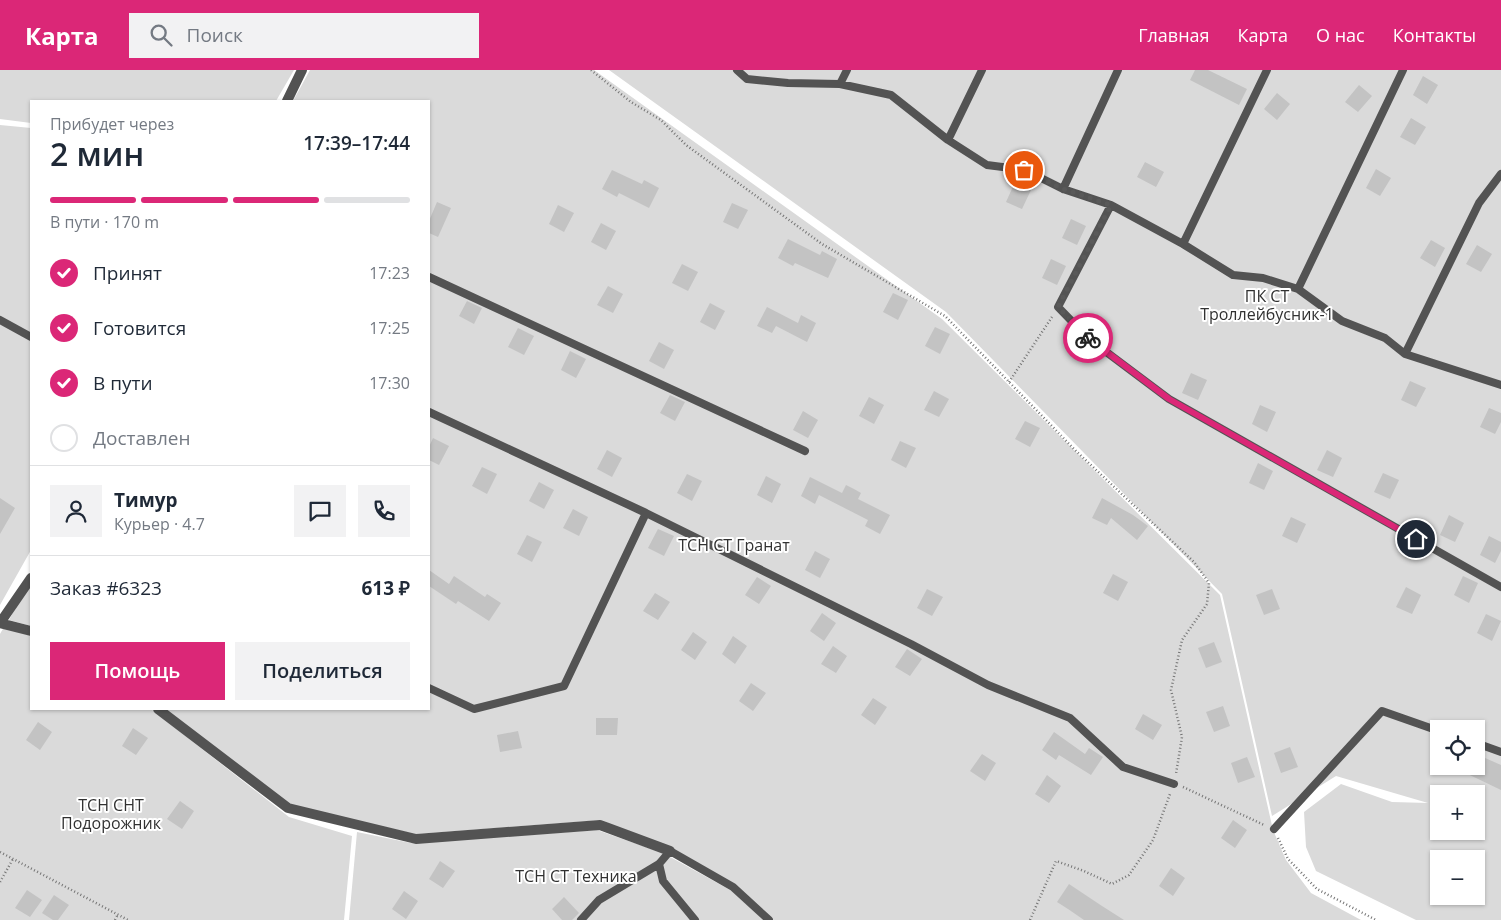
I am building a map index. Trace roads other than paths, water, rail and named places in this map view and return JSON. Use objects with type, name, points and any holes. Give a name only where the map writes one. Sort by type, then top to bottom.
[{"type":"street","points":[[287,100],[302,70]]},
{"type":"street","points":[[30,579],[0,623],[30,631]]},
{"type":"street","points":[[159,710],[288,808],[416,839],[600,825],[670,851]]},
{"type":"lane","points":[[737,70],[747,79],[788,83],[840,84],[891,96],[948,140],[987,165],[1024,170],[1063,189],[1111,205],[1183,244],[1233,275],[1263,278],[1298,289],[1342,321],[1385,338],[1405,354],[1501,384]]},
{"type":"lane","points":[[840,84],[847,70]]},
{"type":"lane","points":[[948,140],[982,70]]},
{"type":"lane","points":[[1063,189],[1118,70]]},
{"type":"lane","points":[[1183,244],[1267,70]]},
{"type":"lane","points":[[1298,289],[1403,70]]},
{"type":"lane","points":[[1405,354],[1479,203],[1501,174]]},
{"type":"lane","points":[[1111,205],[1058,307],[1089,339],[1169,399],[1501,587]]},
{"type":"lane","points":[[430,276],[805,451]]},
{"type":"lane","points":[[0,320],[30,336]]},
{"type":"lane","points":[[430,412],[646,513],[988,684],[1070,718],[1123,767],[1174,784]]},
{"type":"lane","points":[[430,688],[474,709],[564,686],[646,513]]},
{"type":"lane","points":[[1274,829],[1382,711],[1430,728]]},
{"type":"lane","points":[[1485,747],[1501,752]]},
{"type":"lane","points":[[580,920],[599,900],[659,864],[670,851],[733,887],[769,920]]},
{"type":"lane","points":[[659,864],[663,881],[696,920]]},
{"type":"park label","name":"ПК СТ Троллейбусник-1","points":[[1267,305]]},
{"type":"park label","name":"ТСН СТ Гранат","points":[[734,545]]},
{"type":"park label","name":"ТСН СНТ Подорожник","points":[[111,814]]},
{"type":"park label","name":"ТСН СТ Техника","points":[[576,876]]}]
